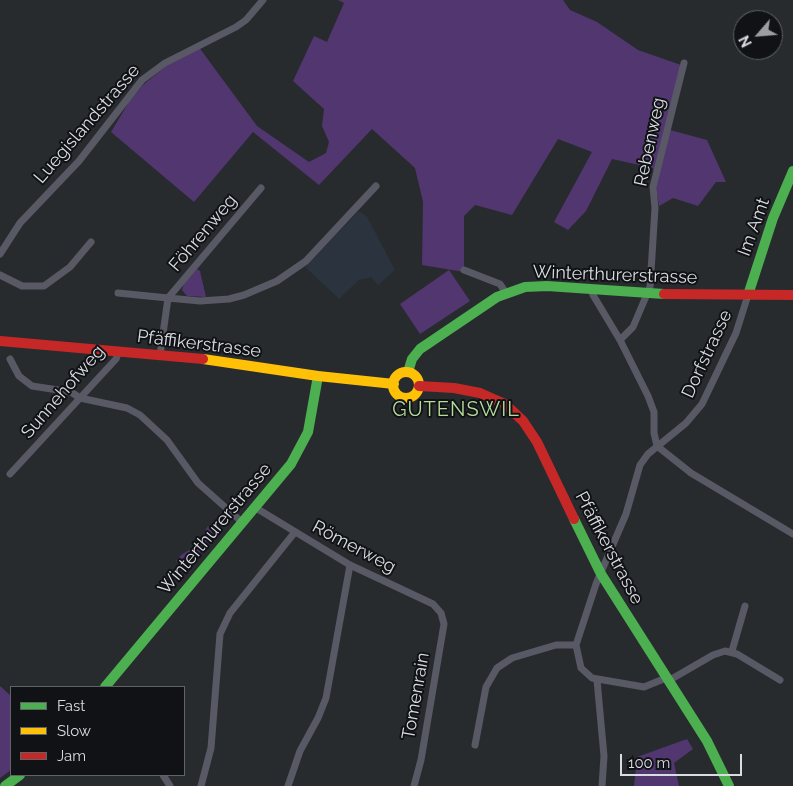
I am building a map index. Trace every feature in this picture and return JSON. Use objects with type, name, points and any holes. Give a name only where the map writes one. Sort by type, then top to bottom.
[{"type":"main road","name":"Im Amt","points":[[748,295],[773,218],[793,171]]},
{"type":"main road","name":"Winterthurerstrasse","points":[[408,372],[414,356],[420,349],[485,304],[506,293],[535,286],[592,289],[646,296],[793,295]]},
{"type":"main road","name":"Pfäffikerstrasse","points":[[0,341],[160,355],[394,384]]},
{"type":"main road","points":[[408,372],[415,375],[419,386],[414,394],[405,397],[396,393],[394,384],[398,375],[408,372]]},
{"type":"main road","name":"Winterthurerstrasse","points":[[106,686],[279,481],[302,446],[312,420],[318,376]]},
{"type":"main road","name":"Pfäffikerstrasse","points":[[419,386],[454,388],[480,393],[505,404],[523,420],[537,442],[601,574],[716,756],[729,786]]},
{"type":"main road","points":[[5,786],[19,776]]},
{"type":"street","name":"Luegislandstrasse","points":[[0,254],[25,215],[79,161],[142,80],[165,62],[236,28],[263,0]]},
{"type":"street","name":"Rebenweg","points":[[620,340],[634,327],[650,287],[654,229],[653,187],[684,63]]},
{"type":"street","points":[[118,293],[200,301],[244,296],[277,282],[296,270],[314,254],[376,186]]},
{"type":"street","name":"Föhrenweg","points":[[168,298],[261,188]]},
{"type":"street","points":[[0,274],[22,286],[44,286],[70,267],[91,242]]},
{"type":"street","points":[[464,270],[500,284],[506,293]]},
{"type":"street","points":[[592,289],[596,301],[620,340],[652,406],[657,446],[691,473],[793,534]]},
{"type":"street","name":"Dorfstrasse","points":[[576,645],[601,574],[626,514],[640,465],[657,446],[686,423],[709,393],[742,318],[748,295]]},
{"type":"street","points":[[160,355],[168,298]]},
{"type":"street","name":"Sunnehofweg","points":[[10,474],[116,359],[119,351]]},
{"type":"street","points":[[10,359],[19,376],[27,384],[42,390],[70,392],[80,398],[127,408],[140,415],[166,440],[206,492],[243,523]]},
{"type":"street","name":"Römerweg","points":[[256,508],[350,565],[432,604],[439,611]]},
{"type":"street","points":[[201,786],[211,748],[220,634],[230,613],[295,532]]},
{"type":"street","points":[[288,786],[300,751],[326,698],[347,572],[350,565]]},
{"type":"street","points":[[732,652],[745,606]]},
{"type":"street","name":"Tomenrain","points":[[414,786],[421,760],[444,624],[439,611]]},
{"type":"street","points":[[475,745],[486,687],[497,668],[512,658],[556,645],[576,645],[581,668],[588,676],[597,680],[644,687],[667,680],[713,655],[732,652],[780,680]]},
{"type":"street","points":[[597,680],[604,756],[602,786]]},
{"type":"shaded area","points":[[338,0],[563,0],[570,10],[597,22],[638,50],[681,65],[670,130],[707,140],[726,182],[716,182],[698,206],[673,198],[659,206],[653,168],[612,159],[586,211],[568,230],[554,222],[592,152],[558,139],[512,215],[475,205],[464,216],[464,272],[422,265],[423,202],[415,168],[372,129],[319,185],[253,132],[194,202],[111,132],[129,102],[144,84],[180,55],[198,46],[257,126],[309,162],[326,153],[329,142],[322,126],[324,109],[293,81],[314,36],[327,42],[344,3]]},
{"type":"shaded area","points":[[359,211],[367,217],[395,270],[378,285],[371,277],[359,280],[339,299],[305,267]]},
{"type":"shaded area","points":[[197,269],[200,271],[206,297],[187,296],[182,290],[184,284]]},
{"type":"shaded area","points":[[449,270],[470,301],[420,334],[400,304]]},
{"type":"shaded area","points":[[208,526],[213,531],[196,559],[186,570],[176,561],[181,555],[197,545]]},
{"type":"shaded area","points":[[0,686],[10,695],[10,771],[0,778]]},
{"type":"shaded area","points":[[687,739],[693,749],[674,763],[679,786],[634,786],[637,757]]},
{"type":"traffic: fast","points":[[748,295],[773,218],[793,171]]},
{"type":"traffic: fast","points":[[408,372],[412,359],[420,349],[497,297],[525,287],[547,286],[664,294]]},
{"type":"traffic: fast","points":[[106,686],[291,464],[308,432],[318,376]]},
{"type":"traffic: fast","points":[[574,519],[601,574],[707,741],[729,786]]},
{"type":"traffic: fast","points":[[5,786],[19,776]]},
{"type":"traffic: slow","points":[[203,359],[318,376],[394,384]]},
{"type":"traffic: slow","points":[[406,372],[415,376],[419,385],[415,394],[406,398],[397,394],[393,385],[397,376],[406,372]]},
{"type":"traffic: jam","points":[[664,294],[793,295]]},
{"type":"traffic: jam","points":[[0,341],[203,359]]},
{"type":"traffic: jam","points":[[419,386],[454,388],[480,393],[505,404],[523,421],[537,442],[574,519]]},
{"type":"district","name":"GUTENSWIL","points":[[456,410]]}]
